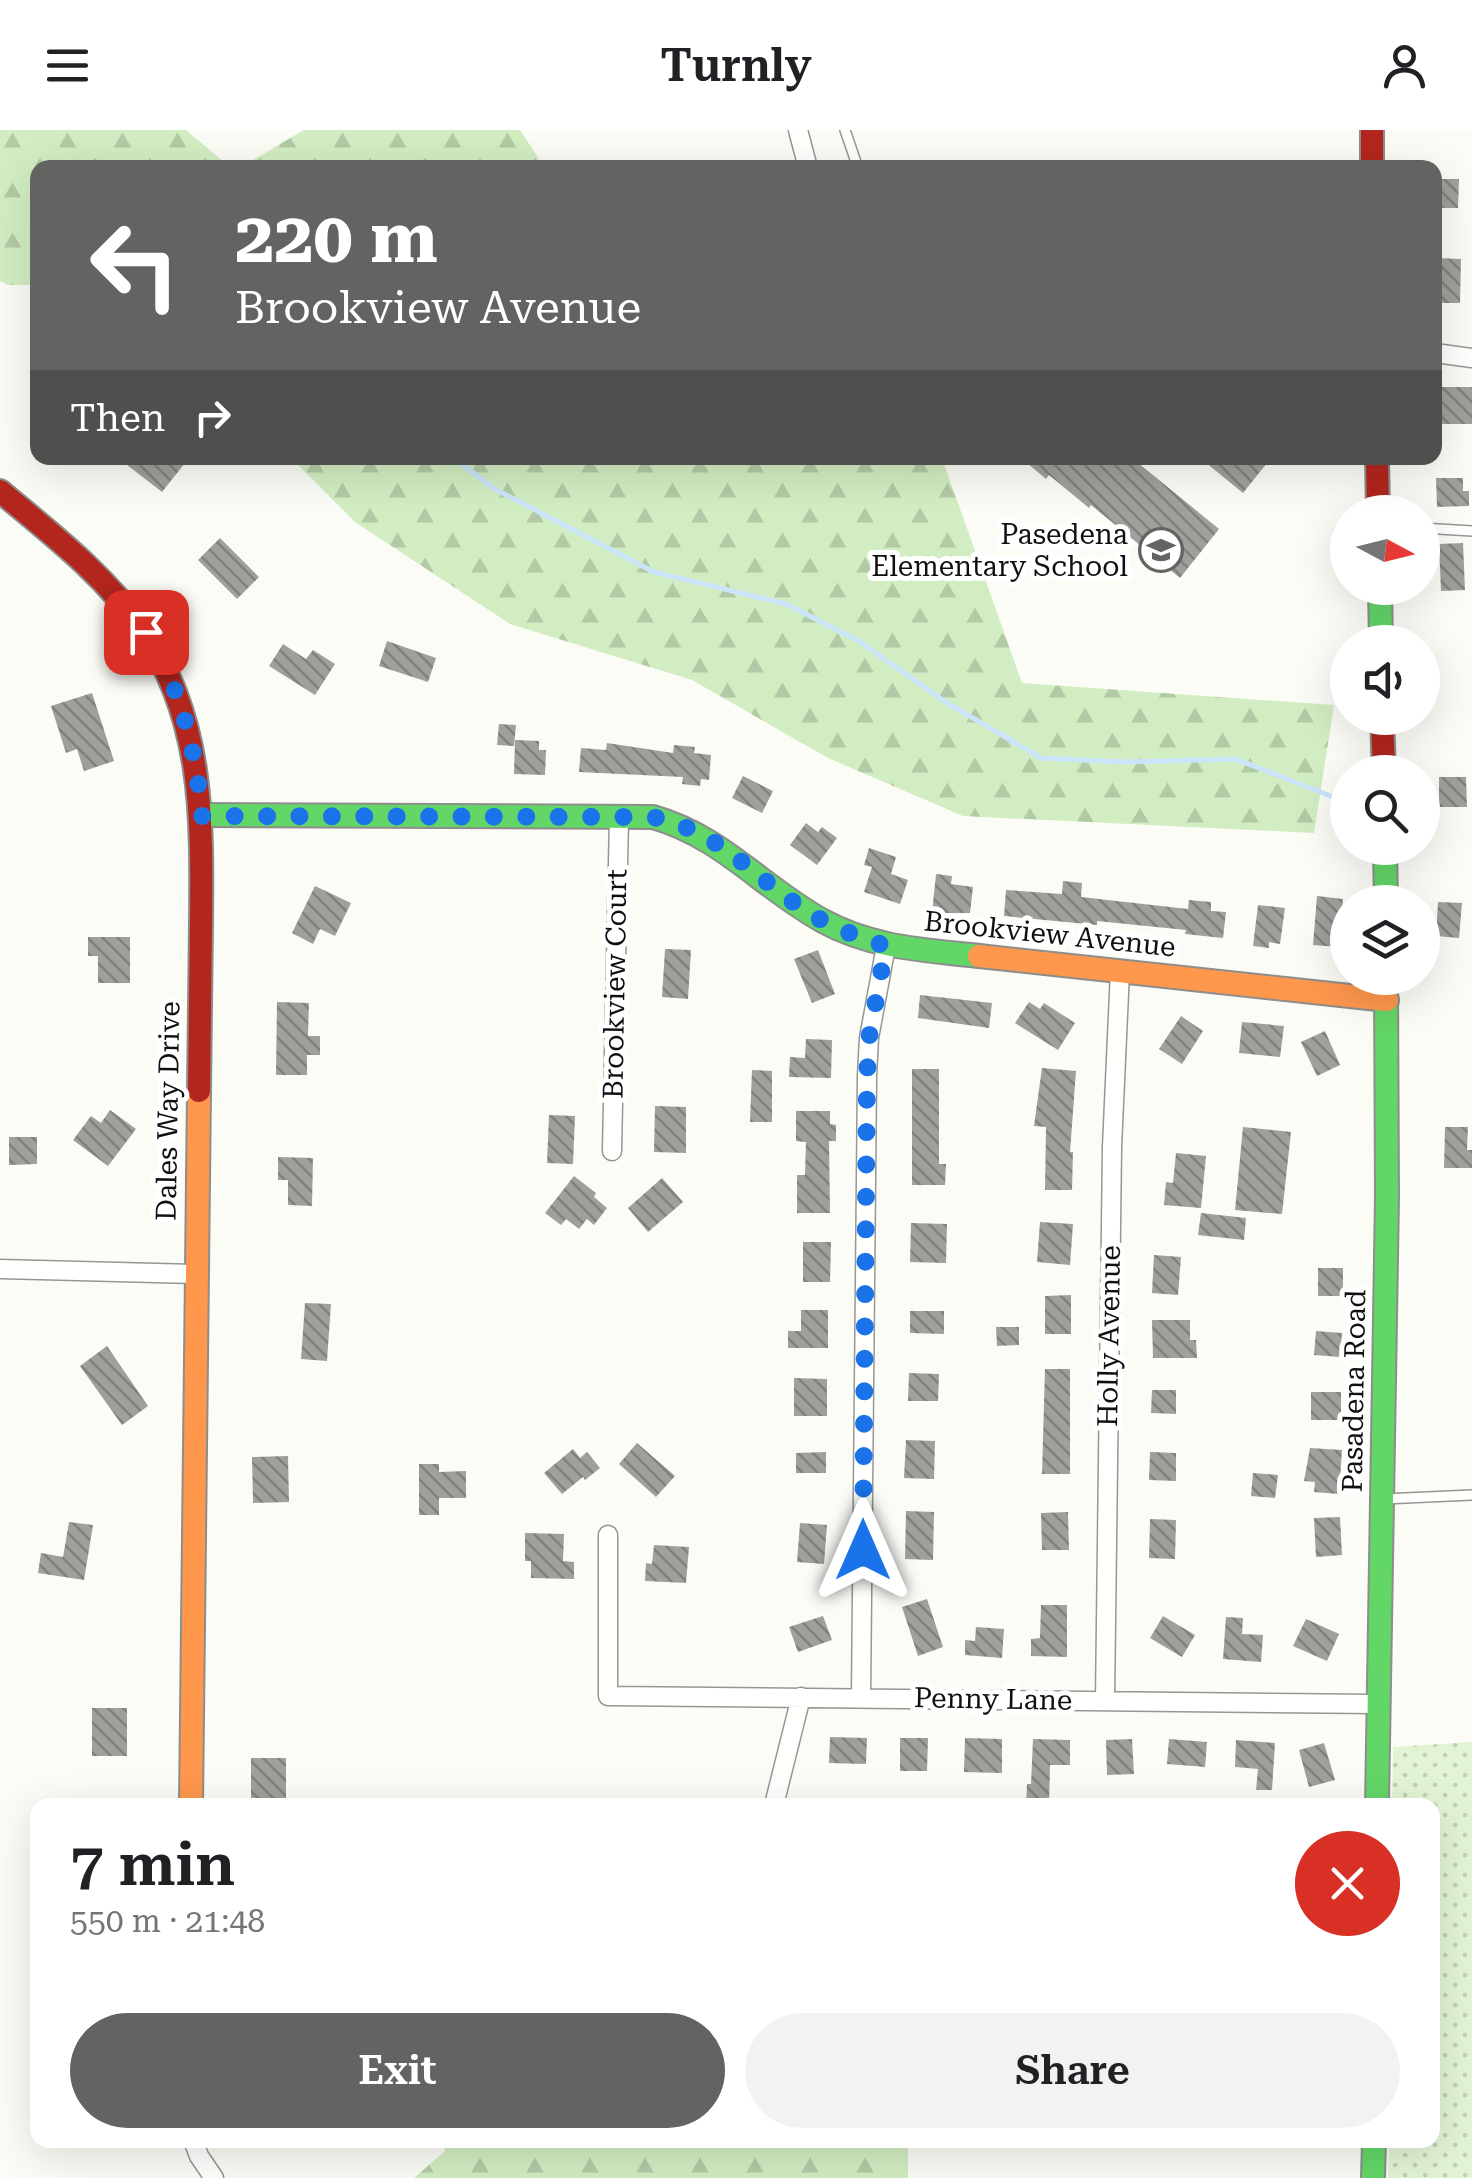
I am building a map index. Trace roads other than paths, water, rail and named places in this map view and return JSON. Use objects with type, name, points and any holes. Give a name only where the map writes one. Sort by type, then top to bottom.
[{"type":"street","points":[[798,130],[806,160]]},
{"type":"street","points":[[1372,130],[1372,160]]},
{"type":"street","points":[[1442,355],[1472,358]]},
{"type":"street","points":[[1378,465],[1378,495]]},
{"type":"street","name":"Dales Way Drive","points":[[0,491],[106,582],[154,646],[182,709],[197,764],[202,816],[191,1798]]},
{"type":"street","name":"Brookview Avenue","points":[[202,816],[653,817],[692,828],[716,840],[812,914],[886,946],[1120,971],[1330,985]]},
{"type":"street","name":"Brookview Court","points":[[612,1151],[619,817]]},
{"type":"street","points":[[861,1698],[867,1076],[869,1038],[886,946]]},
{"type":"street","name":"Holly Avenue","points":[[1104,1701],[1112,1147],[1120,971]]},
{"type":"street","name":"Pasadena Road","points":[[1376,1798],[1388,1197],[1387,995]]},
{"type":"street","points":[[0,1269],[196,1274]]},
{"type":"street","name":"Penny Lane","points":[[608,1535],[608,1696],[1378,1704]]},
{"type":"street","points":[[776,1798],[801,1697]]},
{"type":"street","points":[[198,2148],[214,2178]]},
{"type":"street","points":[[1373,2178],[1374,2148]]},
{"type":"lane","points":[[845,130],[855,160]]},
{"type":"lane","points":[[1440,529],[1472,531]]},
{"type":"lane","points":[[1382,1500],[1472,1495]]},
{"type":"waterway","points":[[462,465],[495,489],[654,572],[786,604],[859,641],[944,701],[1041,758],[1123,762],[1236,759],[1330,796]]},
{"type":"place","name":"Pasedena Elementary School","points":[[1161,550]]}]
